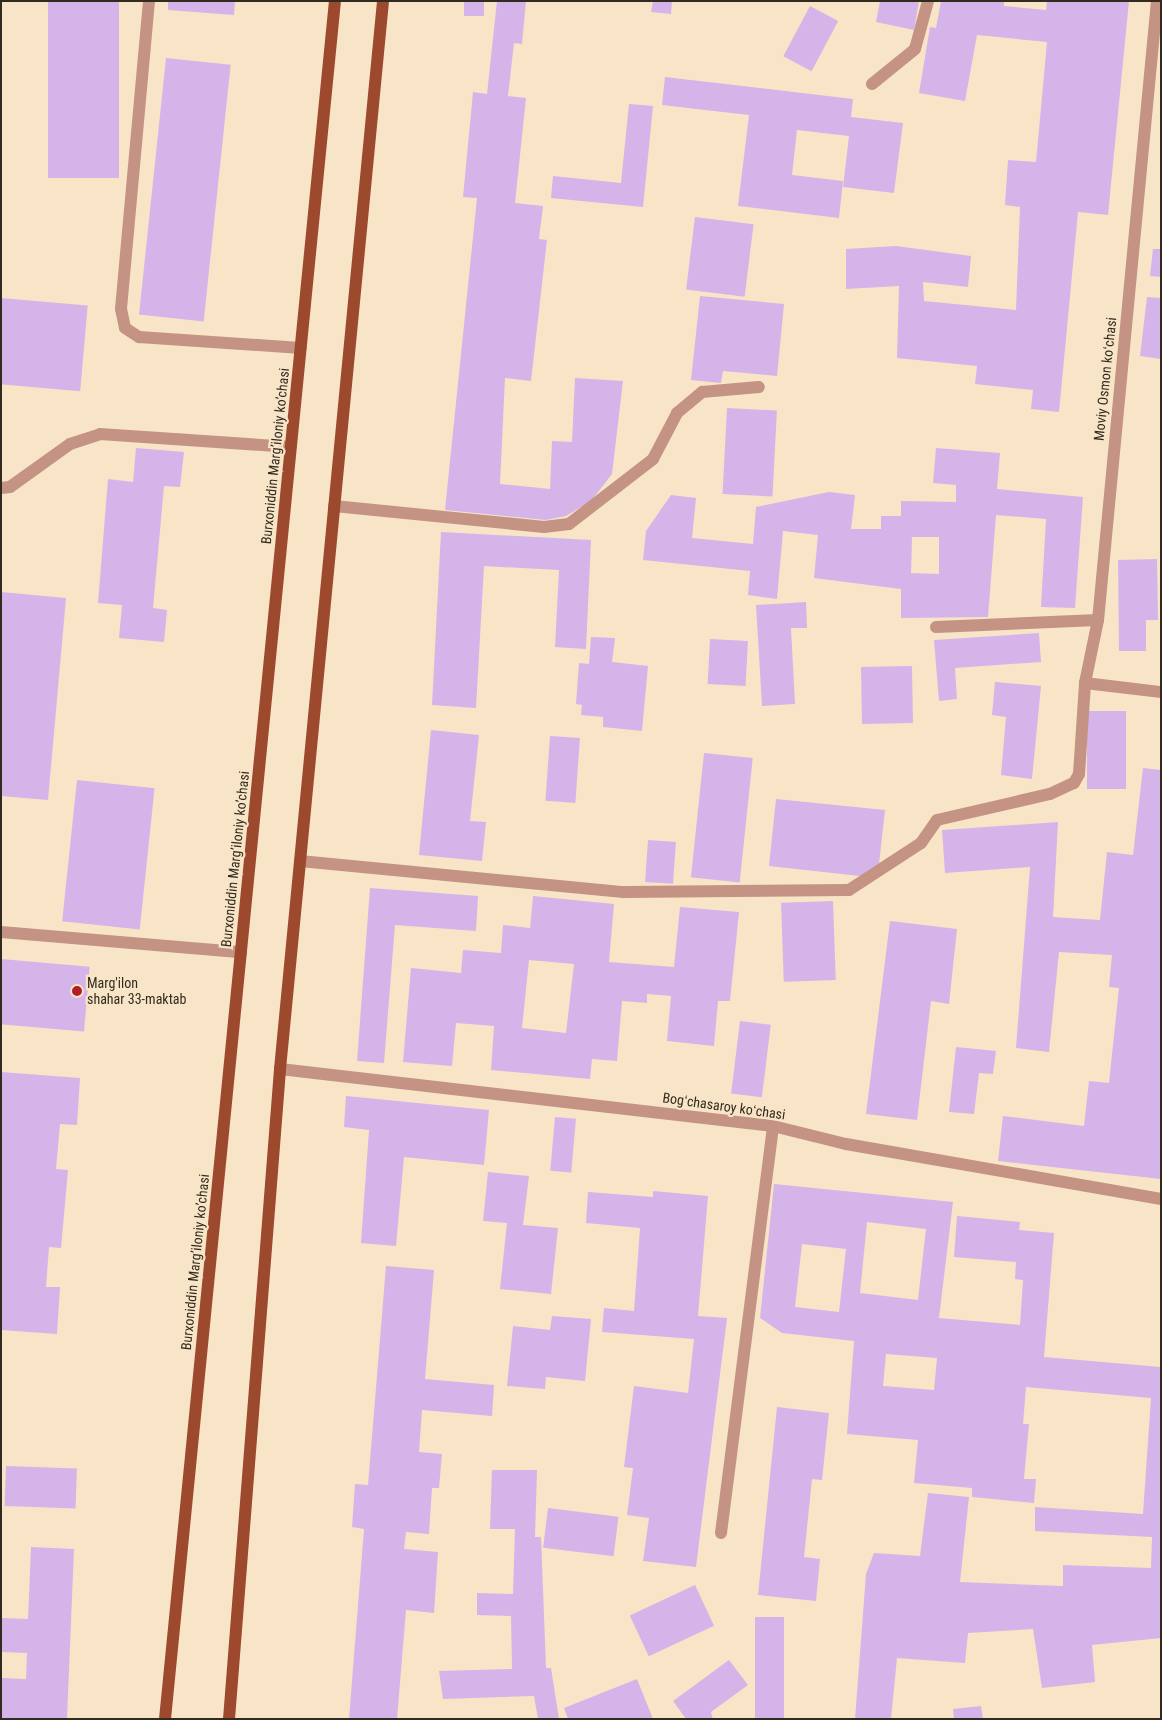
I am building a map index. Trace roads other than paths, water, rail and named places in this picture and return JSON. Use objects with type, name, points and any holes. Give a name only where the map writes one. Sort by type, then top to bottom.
[{"type":"main road","name":"Burxoniddin Marg’iloniy ko’chasi","points":[[165,1719],[335,1]]},
{"type":"main road","points":[[229,1719],[280,1068],[384,1]]},
{"type":"street","points":[[149,1],[121,308],[125,328],[139,337],[301,348]]},
{"type":"street","points":[[872,84],[915,50],[928,1]]},
{"type":"street","name":"Moviy Osmon koʻchasi","points":[[300,860],[624,892],[849,890],[922,843],[937,820],[1050,794],[1074,783],[1079,774],[1085,683],[1098,620],[1157,1]]},
{"type":"street","points":[[334,506],[544,527],[569,524],[653,459],[677,412],[702,392],[759,387]]},
{"type":"street","points":[[1,488],[10,487],[70,444],[100,434],[291,447]]},
{"type":"street","points":[[936,628],[1098,620]]},
{"type":"street","points":[[1085,683],[1161,692]]},
{"type":"street","points":[[1,932],[241,952]]},
{"type":"street","name":"Bogʻchasaroy koʻchasi","points":[[280,1068],[772,1126],[846,1144],[1161,1199]]},
{"type":"street","points":[[721,1533],[772,1126]]},
{"type":"place","name":"Marg'ilon shahar 33-maktab","points":[[77,991]]}]
